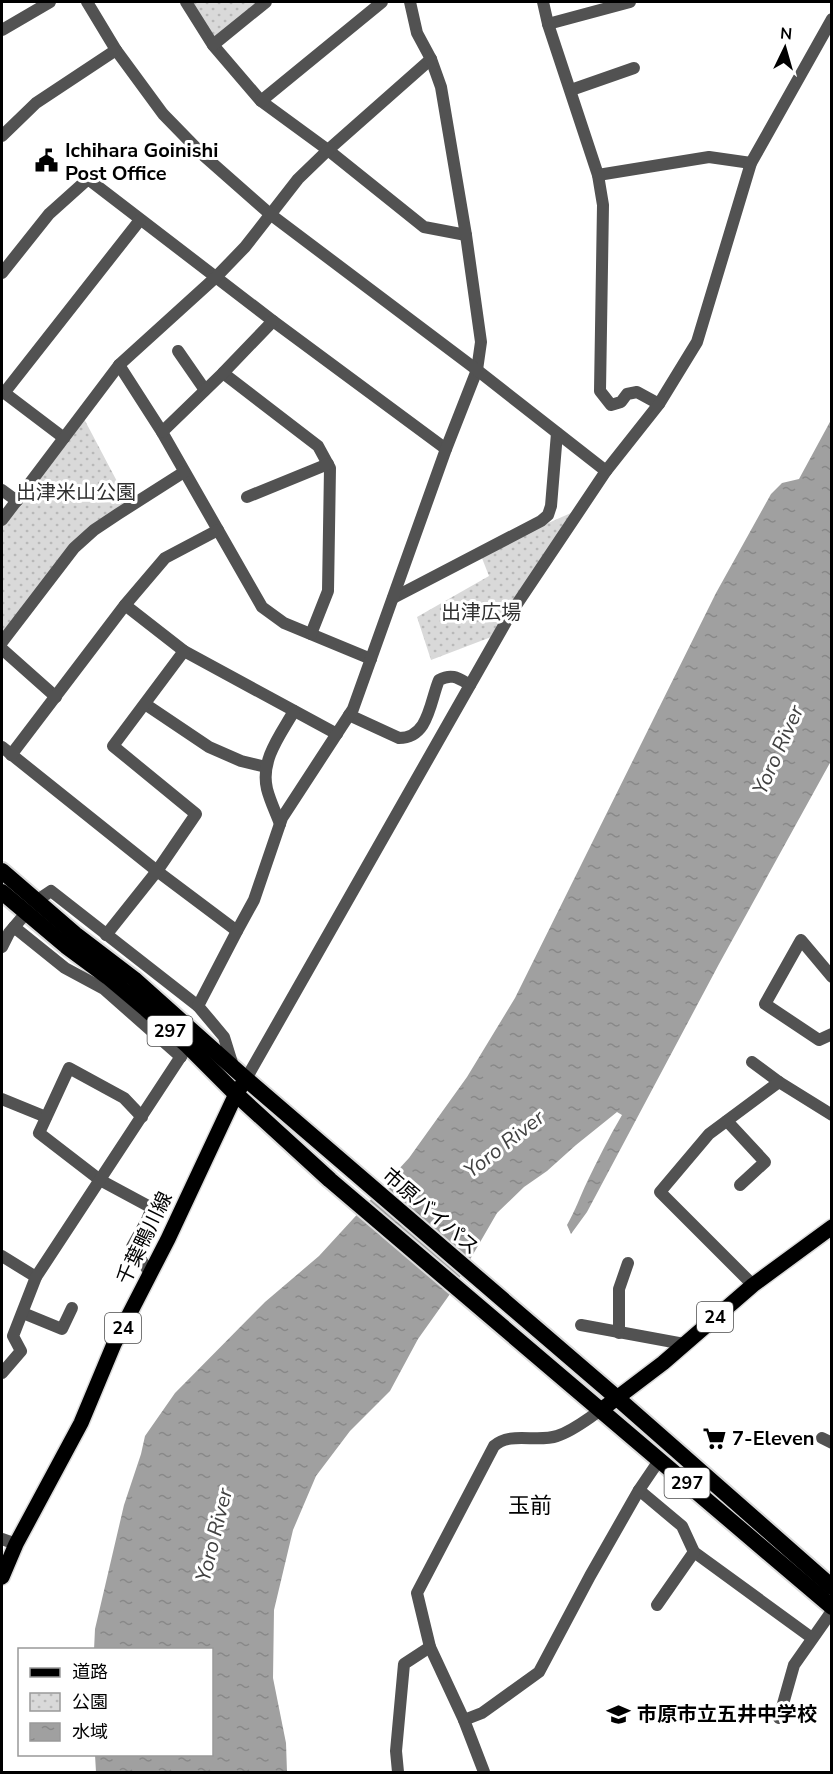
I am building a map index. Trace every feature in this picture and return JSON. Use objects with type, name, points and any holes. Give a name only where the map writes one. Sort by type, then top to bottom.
[{"type":"highway","name":"市原バイパス","points":[[2,871],[31,907]]},
{"type":"highway","name":"市原バイパス","points":[[2,892],[75,934],[134,980],[188,1046],[236,1094],[330,1180],[660,1459],[831,1609]]},
{"type":"highway","name":"市原バイパス","points":[[188,1046],[233,1068],[616,1398],[831,1587]]},
{"type":"main road","name":"千葉鴨川線","points":[[2,1577],[9,1542],[81,1423],[114,1344],[236,1094],[246,1079]]},
{"type":"main road","name":"24","points":[[601,1410],[663,1364],[753,1286],[831,1227]]},
{"type":"street","points":[[3,26],[50,2]]},
{"type":"street","points":[[87,2],[116,50],[162,114],[203,156],[270,213],[606,471]]},
{"type":"street","points":[[186,2],[213,45],[261,101],[328,150],[424,227],[466,235]]},
{"type":"street","points":[[213,45],[266,2]]},
{"type":"street","points":[[261,101],[382,2]]},
{"type":"street","points":[[198,1006],[254,900],[282,818],[353,709],[446,449],[477,370],[481,342],[441,87],[431,59],[417,33],[410,2]]},
{"type":"street","points":[[543,2],[548,24],[598,175],[603,205],[600,391],[611,405],[621,402],[627,394],[637,393],[659,404]]},
{"type":"street","points":[[548,24],[630,2]]},
{"type":"street","points":[[246,1079],[511,613],[606,471],[659,404],[697,342],[751,163],[831,19]]},
{"type":"street","points":[[2,136],[36,103],[116,50]]},
{"type":"street","points":[[2,520],[119,365],[216,277],[245,247],[298,179],[431,59]]},
{"type":"street","points":[[571,90],[634,68]]},
{"type":"street","points":[[598,175],[708,157],[751,163]]},
{"type":"street","points":[[2,273],[49,214],[88,179],[273,321],[446,449]]},
{"type":"street","points":[[64,438],[3,392],[140,220]]},
{"type":"street","points":[[162,432],[273,321]]},
{"type":"street","points":[[178,351],[205,390]]},
{"type":"street","points":[[119,365],[162,432],[262,607],[284,623],[371,658]]},
{"type":"street","points":[[223,373],[318,446],[330,468],[328,591],[311,634]]},
{"type":"street","points":[[393,598],[541,521],[548,515],[551,506],[557,433]]},
{"type":"street","points":[[247,497],[328,464]]},
{"type":"street","points":[[2,642],[74,548],[94,530],[184,472]]},
{"type":"street","points":[[2,490],[17,501]]},
{"type":"street","points":[[218,531],[165,558],[125,605],[56,697],[6,751],[157,871],[237,931]]},
{"type":"street","points":[[125,605],[184,651],[337,734]]},
{"type":"street","points":[[2,649],[56,697]]},
{"type":"street","points":[[106,935],[157,871],[196,814],[113,746],[184,651]]},
{"type":"street","points":[[349,715],[399,738],[405,738],[412,736],[421,728],[427,718],[439,680],[446,676],[456,676],[470,685]]},
{"type":"street","points":[[145,704],[209,747],[241,761],[266,767]]},
{"type":"street","points":[[280,824],[266,788],[266,767],[268,758],[294,711]]},
{"type":"street","points":[[2,947],[14,927],[31,907],[51,891],[198,1006],[224,1037],[233,1068]]},
{"type":"street","points":[[2,1373],[21,1351],[13,1336],[36,1277],[188,1046],[104,989],[65,968],[14,927]]},
{"type":"street","points":[[831,977],[801,940],[765,1004],[819,1040],[831,1034]]},
{"type":"street","points":[[752,1062],[831,1115]]},
{"type":"street","points":[[142,1117],[124,1098],[69,1068],[39,1133],[100,1180],[152,1208],[132,1246],[150,1273]]},
{"type":"street","points":[[753,1286],[660,1192],[709,1134],[779,1082]]},
{"type":"street","points":[[2,1099],[46,1117]]},
{"type":"street","points":[[727,1121],[765,1162],[740,1185]]},
{"type":"street","points":[[2,1256],[36,1277]]},
{"type":"street","points":[[619,1333],[619,1289],[627,1263]]},
{"type":"street","points":[[23,1313],[62,1329],[72,1308]]},
{"type":"street","points":[[581,1325],[684,1344]]},
{"type":"street","points":[[484,1773],[464,1720],[430,1647],[417,1593],[494,1446],[507,1439],[545,1439],[558,1436],[601,1410]]},
{"type":"street","points":[[464,1720],[482,1713],[539,1672],[590,1576],[639,1490],[660,1459]]},
{"type":"street","points":[[639,1490],[682,1526],[694,1552],[812,1638]]},
{"type":"street","points":[[657,1605],[694,1552]]},
{"type":"street","points":[[779,1718],[794,1665],[831,1609]]},
{"type":"street","points":[[398,1773],[396,1751],[404,1664],[430,1647]]},
{"type":"green space","points":[[186,2],[266,2],[213,45]]},
{"type":"green space","name":"出津米山公園","points":[[82,415],[130,506],[94,530],[2,641],[2,519]]},
{"type":"green space","name":"出津広場","points":[[580,509],[499,634],[431,660],[417,617],[489,576],[480,553]]},
{"type":"water","name":"Yoro River","points":[[831,420],[831,761],[719,964],[587,1212],[571,1234],[567,1225],[599,1156],[622,1115],[617,1112],[547,1171],[524,1187],[497,1213],[450,1294],[418,1339],[390,1391],[350,1431],[316,1476],[293,1530],[274,1610],[273,1678],[286,1743],[287,1772],[96,1772],[95,1756],[213,1756],[213,1648],[94,1648],[95,1629],[124,1505],[145,1436],[175,1393],[265,1302],[319,1256],[409,1158],[467,1077],[515,998],[716,593],[771,494],[782,483],[799,479]]},
{"type":"place","name":"Ichihara Goinishi Post Office","points":[[47,161]]},
{"type":"place","name":"7-Eleven","points":[[714,1438]]},
{"type":"place","name":"市原市立五井中学校","points":[[619,1714]]},
{"type":"district","name":"玉前","points":[[530,1505]]}]
